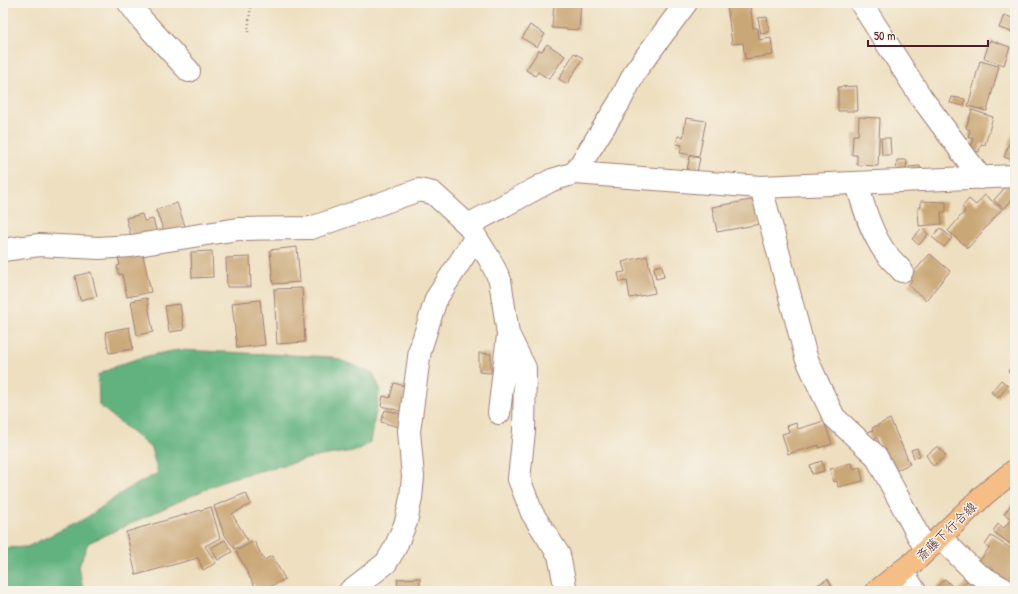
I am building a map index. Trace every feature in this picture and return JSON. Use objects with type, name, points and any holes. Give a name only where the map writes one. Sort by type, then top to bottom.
[{"type":"main road","name":"斎藤下行合線","points":[[877,591],[933,544],[985,494],[1015,470]]},
{"type":"street","points":[[129,3],[142,20],[189,71]]},
{"type":"street","points":[[575,173],[619,103],[636,70],[686,3]]},
{"type":"street","points":[[861,3],[921,97],[981,178]]},
{"type":"street","points":[[350,591],[386,563],[395,548],[406,522],[414,477],[409,430],[420,350],[436,298],[472,231],[552,180],[575,173],[761,187],[1015,176]]},
{"type":"street","points":[[857,183],[863,205],[876,234],[885,251],[902,271]]},
{"type":"street","points":[[761,187],[806,357],[834,417],[876,456],[933,544],[976,573],[1007,591]]},
{"type":"street","points":[[3,250],[39,245],[99,248],[132,246],[238,229],[311,228],[420,190],[433,193],[472,231],[489,258],[500,280],[508,334],[506,366],[499,413]]},
{"type":"street","points":[[508,334],[525,368],[524,431],[519,479],[532,513],[559,555],[566,591]]},
{"type":"street","points":[[902,571],[916,591]]},
{"type":"path","points":[[248,32],[251,3]]},
{"type":"green space","points":[[179,350],[332,357],[373,373],[380,389],[370,442],[359,450],[315,457],[228,479],[88,543],[79,566],[83,591],[3,591],[3,548],[27,547],[86,518],[126,490],[158,473],[151,448],[99,405],[98,375],[118,365],[137,359]]},
{"type":"building","points":[[549,3],[581,3],[579,30],[552,28],[554,5]]},
{"type":"building","points":[[750,3],[753,28],[758,28],[759,40],[771,38],[773,55],[745,59],[743,43],[732,44],[727,5]]},
{"type":"building","points":[[1004,15],[1015,19],[1015,33],[999,28]]},
{"type":"building","points":[[767,17],[769,32],[761,34],[758,18]]},
{"type":"building","points":[[530,25],[545,34],[537,47],[522,38]]},
{"type":"building","points":[[990,40],[1010,47],[1004,65],[984,58]]},
{"type":"building","points":[[547,44],[565,56],[549,79],[538,72],[535,76],[526,70],[539,50],[542,51]]},
{"type":"building","points":[[574,53],[583,58],[567,84],[559,79]]},
{"type":"building","points":[[980,61],[999,66],[987,111],[968,106]]},
{"type":"building","points":[[857,86],[858,111],[838,111],[838,87]]},
{"type":"building","points":[[952,97],[965,99],[964,106],[950,103]]},
{"type":"building","points":[[972,110],[993,117],[985,145],[981,144],[979,152],[971,150],[973,139],[968,137],[970,130],[966,128]]},
{"type":"building","points":[[859,117],[880,118],[878,166],[857,165],[857,155],[852,155],[853,135],[858,135]]},
{"type":"building","points":[[686,118],[706,121],[699,156],[680,153],[682,145],[676,144],[678,136],[683,137]]},
{"type":"building","points":[[1015,128],[1015,161],[1004,157]]},
{"type":"building","points":[[881,138],[890,138],[891,155],[882,155]]},
{"type":"building","points":[[690,156],[700,158],[697,172],[687,170]]},
{"type":"building","points":[[897,160],[907,160],[906,175],[896,175]]},
{"type":"building","points":[[920,166],[921,173],[910,173],[909,167]]},
{"type":"building","points":[[1008,184],[1015,191],[1015,196],[1004,209],[994,200]]},
{"type":"building","points":[[985,195],[1002,209],[968,248],[948,231],[965,211],[962,207],[969,199],[976,205]]},
{"type":"building","points":[[756,199],[760,224],[717,232],[712,207]]},
{"type":"building","points":[[921,201],[946,202],[946,212],[941,212],[942,224],[919,226],[918,207],[921,207]]},
{"type":"building","points":[[177,203],[185,226],[165,234],[156,210]]},
{"type":"building","points":[[142,214],[144,221],[153,219],[157,233],[132,240],[126,218]]},
{"type":"building","points":[[922,228],[928,234],[919,245],[912,239]]},
{"type":"building","points":[[940,228],[952,238],[944,247],[932,237]]},
{"type":"building","points":[[297,247],[300,282],[273,284],[270,250]]},
{"type":"building","points":[[142,251],[151,292],[127,297],[122,274],[119,275],[117,266],[120,265],[118,257]]},
{"type":"building","points":[[212,251],[213,277],[192,278],[191,252]]},
{"type":"building","points":[[930,254],[950,271],[926,300],[908,285],[913,279],[910,276]]},
{"type":"building","points":[[647,256],[655,293],[630,298],[627,281],[620,282],[618,273],[625,272],[622,262]]},
{"type":"building","points":[[250,257],[251,287],[227,287],[226,258]]},
{"type":"building","points":[[662,265],[664,277],[656,279],[654,267]]},
{"type":"building","points":[[91,272],[97,296],[80,300],[75,276]]},
{"type":"building","points":[[302,288],[305,342],[277,344],[274,289]]},
{"type":"building","points":[[147,298],[153,332],[137,335],[131,301]]},
{"type":"building","points":[[260,300],[265,345],[237,348],[232,303]]},
{"type":"building","points":[[180,304],[184,330],[169,332],[165,306]]},
{"type":"building","points":[[129,327],[133,349],[109,353],[105,332]]},
{"type":"building","points":[[479,353],[491,354],[491,373],[479,372]]},
{"type":"building","points":[[1014,363],[1015,371],[1012,374],[1008,371]]},
{"type":"building","points":[[1001,380],[1008,386],[998,398],[991,392]]},
{"type":"building","points":[[394,383],[412,388],[401,411],[381,406],[383,396],[390,398]]},
{"type":"building","points":[[385,410],[402,414],[399,427],[381,422]]},
{"type":"building","points":[[890,419],[910,464],[892,472],[877,438],[871,440],[868,432],[873,430],[872,428]]},
{"type":"building","points":[[824,421],[832,444],[819,448],[819,445],[788,454],[782,434],[789,432],[787,426],[796,423],[798,429]]},
{"type":"building","points":[[938,446],[946,456],[933,466],[926,455]]},
{"type":"building","points":[[917,448],[920,456],[914,458],[911,450]]},
{"type":"building","points":[[822,461],[824,471],[812,474],[810,465]]},
{"type":"building","points":[[851,463],[853,469],[860,467],[863,481],[838,487],[837,481],[833,482],[830,469]]},
{"type":"building","points":[[246,493],[251,504],[232,514],[248,541],[235,549],[224,534],[214,506]]},
{"type":"building","points":[[1013,502],[1015,504],[1014,547],[993,531],[998,524],[1004,528],[1011,519],[1004,514]]},
{"type":"building","points":[[211,507],[220,538],[205,546],[216,563],[203,570],[198,558],[136,575],[126,532]]},
{"type":"building","points":[[991,536],[1015,551],[1015,571],[1005,585],[977,564],[989,548],[985,545]]},
{"type":"building","points":[[225,540],[232,552],[218,560],[211,548]]},
{"type":"building","points":[[254,541],[264,560],[272,556],[285,579],[262,591],[257,591],[236,551]]},
{"type":"building","points":[[973,575],[984,586],[979,591],[957,591]]},
{"type":"building","points":[[420,578],[420,591],[398,591],[397,579]]},
{"type":"building","points":[[828,579],[835,591],[806,591]]},
{"type":"building","points":[[945,579],[957,591],[932,591]]}]
